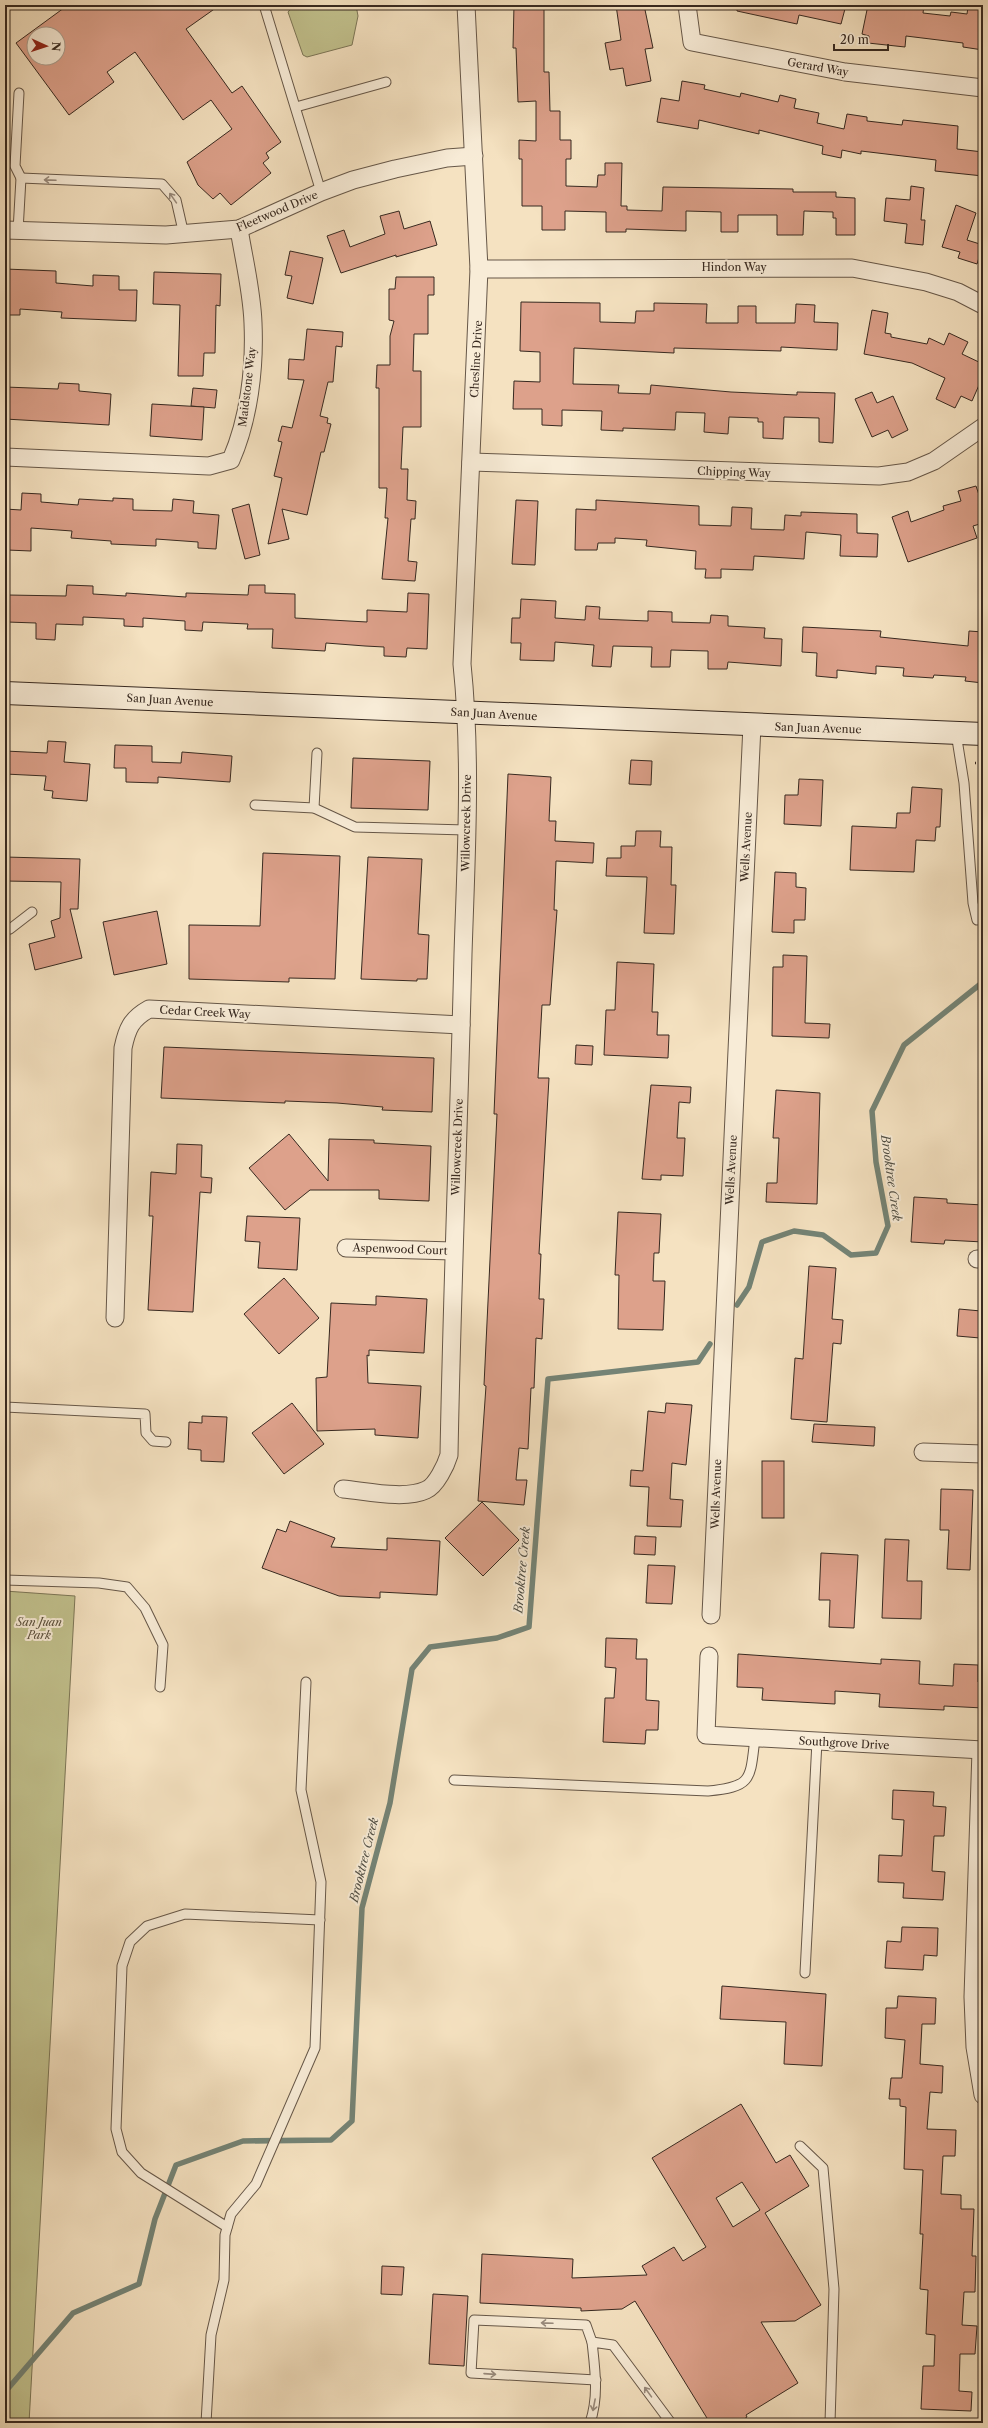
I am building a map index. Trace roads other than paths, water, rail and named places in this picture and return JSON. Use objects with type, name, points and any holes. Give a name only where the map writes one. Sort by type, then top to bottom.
[{"type":"main road","name":"San Juan Avenue","points":[[5,693],[752,726],[983,734]]},
{"type":"street","name":"Chesline Drive","points":[[466,5],[479,269],[462,664],[466,713]]},
{"type":"street","name":"Gerard Way","points":[[687,5],[692,42],[845,72],[983,88]]},
{"type":"street","name":"Fleetwood Drive","points":[[12,230],[184,234],[239,230],[321,192],[395,168],[447,158],[474,156]]},
{"type":"street","name":"Maidstone Way","points":[[5,457],[209,466],[231,460],[239,441],[245,418],[251,371],[253,323],[239,230]]},
{"type":"street","name":"Hindon Way","points":[[479,269],[852,268],[926,282],[958,292],[983,305]]},
{"type":"street","name":"Chipping Way","points":[[471,462],[879,476],[908,472],[934,461],[983,427]]},
{"type":"street","name":"Willowcreek Drive","points":[[343,1489],[408,1495],[427,1490],[445,1469],[449,1455],[453,1251],[462,1025],[466,830],[466,713]]},
{"type":"street","name":"Wells Avenue","points":[[711,1615],[752,726]]},
{"type":"street","name":"Cedar Creek Way","points":[[115,1318],[123,1048],[127,1028],[136,1016],[149,1009],[462,1025]]},
{"type":"street","name":"Aspenwood Court","points":[[346,1248],[453,1251]]},
{"type":"street","points":[[923,1452],[983,1454]]},
{"type":"street","name":"Southgrove Drive","points":[[709,1656],[706,1736],[982,1750]]},
{"type":"street","points":[[982,1750],[978,1997],[975,2046],[983,2095]]},
{"type":"lane","points":[[264,5],[321,192]]},
{"type":"lane","points":[[296,107],[386,82]]},
{"type":"lane","points":[[12,230],[21,178],[15,166],[19,93]]},
{"type":"lane","points":[[21,178],[162,184],[176,200],[184,234]]},
{"type":"lane","points":[[956,733],[964,783],[973,903],[977,920]]},
{"type":"lane","points":[[314,808],[316,753]]},
{"type":"lane","points":[[255,805],[314,808],[355,827],[466,830]]},
{"type":"lane","points":[[5,930],[10,929],[32,912]]},
{"type":"lane","points":[[5,1407],[145,1414],[146,1433],[154,1441],[166,1442]]},
{"type":"lane","points":[[5,1580],[99,1583],[127,1587],[145,1608],[163,1644],[160,1687]]},
{"type":"lane","points":[[206,2423],[211,2335],[224,2280],[225,2235],[227,2227],[231,2214],[256,2184],[315,2048],[321,1882],[301,1790],[306,1682]]},
{"type":"lane","points":[[454,1780],[708,1791],[733,1789],[743,1784],[751,1773],[755,1738]]},
{"type":"lane","points":[[805,1973],[817,1741]]},
{"type":"lane","points":[[227,2227],[140,2173],[122,2152],[116,2129],[122,1966],[130,1942],[147,1926],[185,1914],[320,1920]]},
{"type":"lane","points":[[800,2146],[823,2168],[834,2289],[830,2423]]},
{"type":"lane","points":[[590,2423],[595,2402],[596,2380],[592,2342],[586,2325],[474,2320],[471,2373],[596,2380]]},
{"type":"lane","points":[[592,2342],[613,2345],[671,2423]]},
{"type":"waterway","name":"Brooktree Creek","points":[[737,1305],[749,1287],[762,1242],[794,1231],[823,1235],[851,1255],[876,1253],[888,1226],[876,1162],[872,1111],[904,1045],[983,982]]},
{"type":"waterway","name":"Brooktree Creek","points":[[5,2392],[73,2313],[139,2284],[155,2219],[176,2165],[243,2141],[331,2140],[352,2121],[362,1908],[390,1803],[412,1669],[430,1647],[497,1638],[529,1627],[548,1379],[698,1362],[710,1344]]},
{"type":"park label","name":"San Juan Park","points":[[39,1628]]}]
